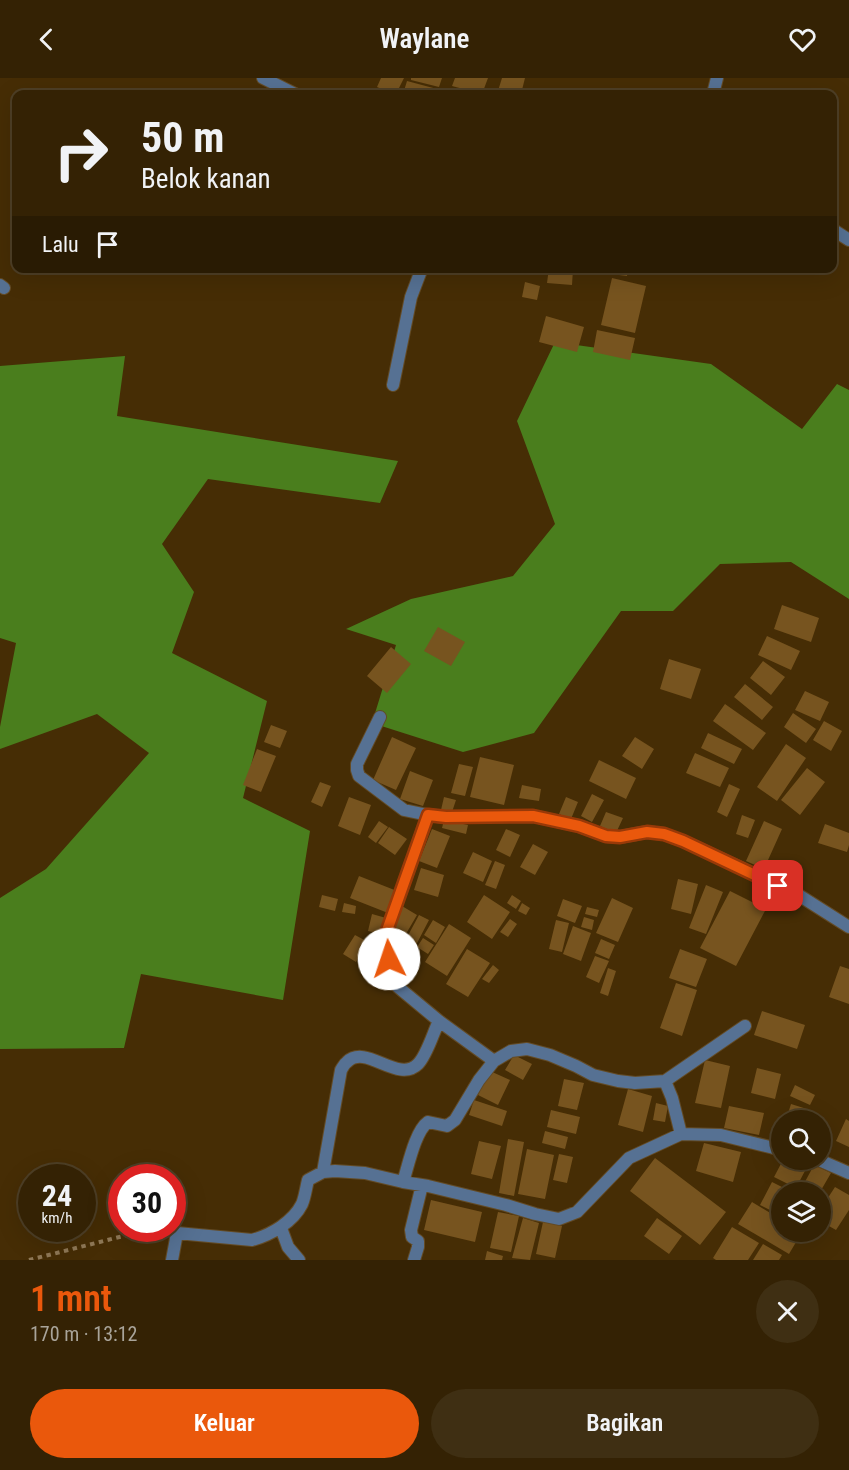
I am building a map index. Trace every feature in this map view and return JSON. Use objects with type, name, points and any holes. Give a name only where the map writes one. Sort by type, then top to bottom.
[{"type":"street","points":[[263,78],[287,90]]},
{"type":"street","points":[[393,385],[411,297],[420,273]]},
{"type":"street","points":[[380,717],[357,764],[357,770],[359,776],[405,810],[446,817],[533,816],[579,826],[606,836],[620,837],[647,832],[664,834],[797,894],[849,927]]},
{"type":"street","points":[[428,815],[384,939],[398,987],[439,1021],[494,1061]]},
{"type":"street","points":[[323,1172],[341,1070],[347,1061],[357,1057],[366,1058],[402,1070],[411,1070],[422,1059],[439,1021]]},
{"type":"street","points":[[403,1182],[423,1125],[428,1122],[447,1126],[455,1120],[479,1080],[494,1061],[511,1051],[527,1049],[558,1058],[593,1075],[618,1082],[665,1081],[745,1026]]},
{"type":"street","points":[[665,1081],[681,1134]]},
{"type":"street","points":[[186,1234],[252,1240],[264,1237],[281,1228],[302,1203],[308,1180],[323,1172],[365,1173],[559,1218],[577,1212],[629,1158],[681,1134],[721,1135],[771,1147]]},
{"type":"street","points":[[831,1165],[849,1173]]},
{"type":"street","points":[[414,1260],[418,1241],[412,1237],[411,1230],[422,1185]]},
{"type":"street","points":[[281,1228],[288,1247],[299,1260]]},
{"type":"street","points":[[172,1260],[175,1242]]},
{"type":"path","points":[[28,1260],[108,1240]]},
{"type":"green space","points":[[555,342],[711,364],[802,429],[837,384],[849,390],[849,599],[791,562],[720,564],[673,611],[621,611],[534,733],[463,752],[372,723],[396,645],[346,629],[411,599],[513,576],[555,524],[517,421]]},
{"type":"green space","points":[[125,356],[117,416],[398,461],[380,503],[208,479],[162,544],[194,592],[172,653],[267,701],[243,798],[310,831],[283,1000],[141,974],[124,1048],[0,1049],[0,898],[46,869],[149,753],[97,714],[0,749],[0,727],[16,643],[0,638],[0,366]]},
{"type":"building","points":[[381,78],[404,78],[398,90],[384,90],[377,87]]},
{"type":"building","points":[[411,78],[442,78],[439,87],[411,80]]},
{"type":"building","points":[[455,78],[488,78],[484,90],[467,90],[452,86]]},
{"type":"building","points":[[502,78],[525,78],[522,90],[498,90]]},
{"type":"building","points":[[407,81],[437,89],[437,90],[404,90]]},
{"type":"building","points":[[548,273],[573,273],[572,285],[547,283]]},
{"type":"building","points":[[603,273],[627,273],[627,276]]},
{"type":"building","points":[[612,278],[646,286],[635,333],[601,325]]},
{"type":"building","points":[[525,282],[540,286],[537,300],[522,297]]},
{"type":"building","points":[[546,316],[584,327],[577,352],[539,342]]},
{"type":"building","points":[[597,330],[635,338],[630,360],[593,352]]},
{"type":"building","points":[[782,605],[819,618],[811,642],[774,629]]},
{"type":"building","points":[[438,627],[465,642],[451,666],[424,651]]},
{"type":"building","points":[[767,636],[800,651],[791,670],[758,655]]},
{"type":"building","points":[[391,647],[411,664],[387,693],[367,676]]},
{"type":"building","points":[[669,659],[701,669],[691,699],[660,689]]},
{"type":"building","points":[[763,661],[785,677],[771,695],[750,678]]},
{"type":"building","points":[[745,684],[773,707],[762,720],[734,697]]},
{"type":"building","points":[[805,691],[829,702],[820,721],[795,710]]},
{"type":"building","points":[[725,704],[766,733],[753,750],[713,721]]},
{"type":"building","points":[[793,713],[816,729],[806,743],[784,727]]},
{"type":"building","points":[[824,721],[842,731],[831,751],[813,740]]},
{"type":"building","points":[[271,725],[287,731],[280,748],[264,742]]},
{"type":"building","points":[[708,733],[742,749],[734,764],[701,748]]},
{"type":"building","points":[[392,737],[416,748],[396,790],[373,780]]},
{"type":"building","points":[[635,737],[654,749],[642,769],[622,756]]},
{"type":"building","points":[[786,744],[806,758],[777,801],[757,787]]},
{"type":"building","points":[[257,749],[276,756],[261,792],[243,785]]},
{"type":"building","points":[[695,753],[729,768],[720,787],[686,773]]},
{"type":"building","points":[[480,757],[514,765],[504,805],[470,797]]},
{"type":"building","points":[[599,760],[636,778],[626,799],[589,781]]},
{"type":"building","points":[[459,764],[473,767],[465,796],[451,793]]},
{"type":"building","points":[[807,768],[825,782],[800,815],[781,800]]},
{"type":"building","points":[[410,771],[433,780],[423,806],[400,799]]},
{"type":"building","points":[[320,782],[331,786],[322,807],[311,802]]},
{"type":"building","points":[[729,784],[740,789],[727,817],[717,812]]},
{"type":"building","points":[[522,785],[541,789],[539,801],[519,798]]},
{"type":"building","points":[[592,794],[604,800],[592,822],[581,816]]},
{"type":"building","points":[[349,797],[371,805],[360,835],[338,826]]},
{"type":"building","points":[[444,797],[456,800],[452,812],[441,810]]},
{"type":"building","points":[[566,797],[578,802],[571,819],[559,814]]},
{"type":"building","points":[[606,812],[623,818],[616,833],[600,826]]},
{"type":"building","points":[[742,815],[755,820],[748,838],[736,834]]},
{"type":"building","points":[[444,820],[468,825],[466,834],[442,828]]},
{"type":"building","points":[[379,821],[388,827],[376,843],[368,837]]},
{"type":"building","points":[[764,821],[782,829],[764,869],[746,861]]},
{"type":"building","points":[[825,824],[849,833],[847,852],[818,843]]},
{"type":"building","points":[[389,827],[407,839],[395,855],[378,843]]},
{"type":"building","points":[[432,829],[450,836],[437,868],[419,861]]},
{"type":"building","points":[[506,829],[520,835],[510,857],[496,850]]},
{"type":"building","points":[[533,844],[548,852],[535,875],[520,867]]},
{"type":"building","points":[[473,852],[492,861],[483,882],[463,873]]},
{"type":"building","points":[[495,861],[505,865],[496,889],[485,885]]},
{"type":"building","points":[[421,868],[444,875],[438,897],[414,890]]},
{"type":"building","points":[[359,876],[397,891],[388,913],[350,898]]},
{"type":"building","points":[[678,879],[698,884],[691,914],[671,909]]},
{"type":"building","points":[[706,885],[723,892],[706,934],[689,928]]},
{"type":"building","points":[[730,891],[766,909],[736,966],[700,948]]},
{"type":"building","points":[[322,895],[338,899],[335,911],[319,907]]},
{"type":"building","points":[[484,895],[510,912],[492,939],[467,922]]},
{"type":"building","points":[[512,895],[521,901],[516,909],[507,903]]},
{"type":"building","points":[[612,898],[633,908],[618,942],[596,933]]},
{"type":"building","points":[[563,899],[582,906],[575,923],[557,916]]},
{"type":"building","points":[[344,903],[356,906],[355,914],[342,912]]},
{"type":"building","points":[[522,903],[530,908],[526,915],[518,911]]},
{"type":"building","points":[[402,906],[417,915],[403,939],[388,931]]},
{"type":"building","points":[[587,907],[599,910],[597,917],[585,914]]},
{"type":"building","points":[[372,914],[386,918],[381,934],[368,931]]},
{"type":"building","points":[[419,915],[429,920],[415,947],[405,941]]},
{"type":"building","points":[[584,917],[594,920],[592,930],[581,927]]},
{"type":"building","points":[[510,919],[517,924],[508,937],[500,932]]},
{"type":"building","points":[[433,920],[445,927],[436,943],[424,935]]},
{"type":"building","points":[[556,920],[569,923],[562,952],[549,949]]},
{"type":"building","points":[[449,924],[471,938],[447,976],[425,962]]},
{"type":"building","points":[[573,926],[591,933],[581,961],[563,954]]},
{"type":"building","points":[[355,935],[368,942],[356,962],[343,954]]},
{"type":"building","points":[[423,938],[434,945],[428,954],[417,947]]},
{"type":"building","points":[[601,939],[615,945],[609,959],[595,953]]},
{"type":"building","points":[[467,949],[490,963],[468,997],[446,984]]},
{"type":"building","points":[[680,949],[707,959],[696,987],[669,978]]},
{"type":"building","points":[[595,956],[609,961],[599,983],[586,977]]},
{"type":"building","points":[[493,965],[499,970],[489,983],[482,979]]},
{"type":"building","points":[[840,966],[849,969],[849,1004],[829,997]]},
{"type":"building","points":[[608,968],[616,971],[608,996],[600,993]]},
{"type":"building","points":[[676,983],[697,990],[682,1036],[660,1028]]},
{"type":"building","points":[[762,1011],[805,1025],[797,1049],[754,1035]]},
{"type":"building","points":[[514,1055],[532,1064],[523,1080],[505,1070]]},
{"type":"building","points":[[705,1060],[730,1066],[721,1108],[695,1103]]},
{"type":"building","points":[[757,1068],[781,1074],[775,1099],[751,1093]]},
{"type":"building","points":[[490,1071],[510,1080],[498,1105],[478,1095]]},
{"type":"building","points":[[564,1079],[584,1083],[577,1110],[558,1106]]},
{"type":"building","points":[[795,1085],[815,1095],[810,1105],[790,1096]]},
{"type":"building","points":[[628,1089],[652,1096],[643,1132],[618,1125]]},
{"type":"building","points":[[474,1100],[507,1111],[502,1126],[469,1115]]},
{"type":"building","points":[[656,1103],[668,1106],[665,1122],[653,1120]]},
{"type":"building","points":[[791,1104],[807,1109],[807,1110],[789,1110]]},
{"type":"building","points":[[729,1106],[764,1113],[759,1135],[724,1128]]},
{"type":"building","points":[[551,1110],[580,1117],[576,1134],[547,1127]]},
{"type":"building","points":[[846,1119],[849,1121],[849,1147],[836,1141]]},
{"type":"building","points":[[545,1131],[568,1137],[565,1149],[542,1143]]},
{"type":"building","points":[[508,1139],[524,1142],[514,1196],[499,1193]]},
{"type":"building","points":[[479,1141],[501,1146],[492,1179],[471,1174]]},
{"type":"building","points":[[704,1143],[741,1152],[733,1182],[696,1171]]},
{"type":"building","points":[[527,1149],[554,1155],[545,1199],[518,1194]]},
{"type":"building","points":[[559,1154],[573,1157],[567,1183],[553,1180]]},
{"type":"building","points":[[655,1158],[726,1212],[700,1245],[630,1191]]},
{"type":"building","points":[[778,1170],[805,1170],[799,1182],[784,1182],[774,1177]]},
{"type":"building","points":[[811,1170],[825,1170],[831,1173],[826,1182],[805,1182]]},
{"type":"building","points":[[771,1184],[771,1210],[760,1205]]},
{"type":"building","points":[[835,1187],[849,1195],[849,1210],[836,1230],[831,1227],[831,1193]]},
{"type":"building","points":[[431,1200],[482,1212],[475,1242],[424,1230]]},
{"type":"building","points":[[752,1202],[771,1213],[771,1242],[796,1242],[789,1254],[738,1224]]},
{"type":"building","points":[[498,1212],[519,1216],[511,1252],[490,1248]]},
{"type":"building","points":[[523,1218],[539,1223],[530,1260],[512,1258]]},
{"type":"building","points":[[657,1218],[682,1236],[669,1254],[644,1236]]},
{"type":"building","points":[[543,1222],[562,1226],[555,1258],[536,1254]]},
{"type":"building","points":[[732,1227],[759,1243],[748,1260],[716,1260],[713,1258]]},
{"type":"building","points":[[763,1244],[782,1255],[779,1260],[753,1260]]},
{"type":"building","points":[[487,1251],[503,1256],[502,1260],[485,1260]]},
{"type":"route","points":[[389,959],[384,939],[428,815],[446,817],[533,816],[579,826],[606,836],[620,837],[647,832],[664,834],[778,886]]}]
